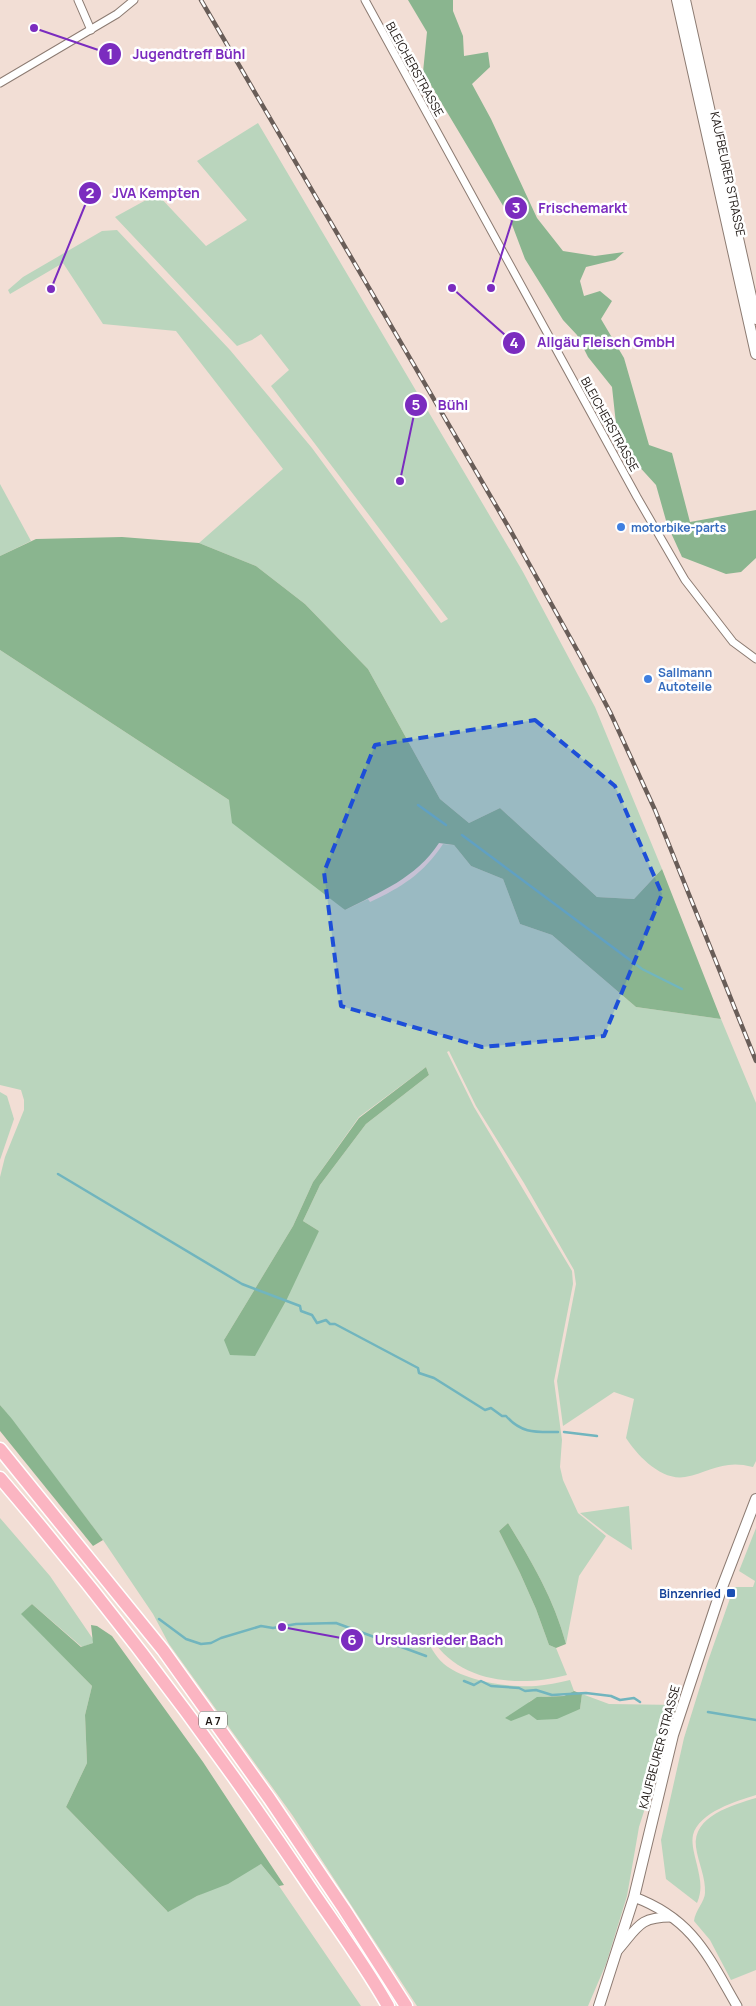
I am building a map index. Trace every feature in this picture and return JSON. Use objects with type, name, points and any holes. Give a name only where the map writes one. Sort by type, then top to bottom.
[{"type":"highway","name":"A 7","points":[[0,1449],[168,1657],[275,1806],[406,2006]]},
{"type":"highway","name":"A 7","points":[[0,1478],[70,1561],[209,1741],[257,1808],[387,2005]]},
{"type":"main road","name":"KAUFBEURER STRASSE","points":[[678,0],[756,354]]},
{"type":"main road","name":"KAUFBEURER STRASSE","points":[[685,0],[756,319]]},
{"type":"main road","name":"KAUFBEURER STRASSE","points":[[599,2006],[634,1897],[673,1735],[724,1582],[756,1499]]},
{"type":"street","points":[[78,0],[91,30]]},
{"type":"street","points":[[0,83],[118,14],[134,0]]},
{"type":"street","name":"BLEICHERSTRASSE","points":[[364,0],[637,497],[685,580],[733,642],[756,659]]},
{"type":"street","points":[[634,1897],[674,1917],[696,1938],[737,2006]]},
{"type":"street","points":[[618,1950],[645,1920],[654,1917],[674,1917]]},
{"type":"highlighted area","points":[[535,720],[615,786],[662,894],[604,1036],[482,1047],[341,1006],[324,872],[375,745]]},
{"type":"green space","points":[[408,0],[453,0],[453,11],[463,36],[464,56],[488,52],[490,67],[472,84],[491,119],[537,218],[563,251],[595,256],[624,252],[615,260],[586,267],[580,281],[584,296],[600,291],[612,301],[601,319],[624,358],[649,445],[672,453],[690,522],[756,510],[756,558],[741,572],[726,574],[682,557],[667,524],[656,485],[625,451],[616,424],[612,387],[588,357],[577,335],[563,320],[525,259],[508,214],[423,72],[427,32]]},
{"type":"green space","points":[[258,123],[523,572],[595,707],[662,869],[634,899],[597,897],[500,808],[469,823],[440,799],[368,669],[305,604],[256,566],[199,543],[283,469],[176,331],[103,324],[63,263],[10,294],[8,290],[23,277],[102,231],[117,230],[230,350],[312,448],[441,623],[448,619],[271,386],[289,370],[261,334],[237,346],[115,217],[157,194],[206,246],[247,220],[197,161]]},
{"type":"green space","points":[[0,484],[31,541],[0,556]]},
{"type":"green space","points":[[122,537],[199,543],[256,566],[305,604],[368,669],[440,799],[469,823],[500,808],[597,897],[634,899],[662,869],[721,1019],[636,1007],[552,935],[520,924],[503,879],[471,866],[454,845],[439,843],[420,866],[397,883],[345,910],[232,823],[229,800],[0,650],[0,556],[36,539]]},
{"type":"green space","points":[[0,650],[229,800],[345,910],[368,899],[370,902],[392,891],[420,872],[443,844],[454,845],[471,866],[503,879],[520,924],[552,935],[636,1007],[721,1019],[756,1103],[756,1461],[753,1467],[733,1464],[725,1465],[685,1477],[667,1475],[659,1471],[636,1452],[626,1438],[634,1399],[614,1392],[563,1426],[557,1381],[576,1284],[574,1270],[524,1183],[476,1106],[449,1051],[447,1052],[474,1107],[572,1271],[573,1284],[554,1381],[562,1440],[560,1467],[563,1480],[578,1513],[606,1536],[579,1576],[566,1644],[549,1596],[526,1552],[508,1523],[499,1531],[536,1609],[549,1645],[556,1648],[567,1675],[529,1681],[489,1678],[471,1672],[454,1662],[440,1650],[429,1633],[425,1636],[435,1654],[444,1664],[463,1675],[475,1679],[513,1686],[536,1686],[570,1680],[574,1691],[568,1694],[540,1697],[529,1702],[529,1714],[580,1709],[582,1694],[609,1704],[678,1705],[639,1827],[627,1896],[606,1964],[588,2006],[417,2006],[293,1816],[169,1644],[153,1614],[103,1540],[0,1405],[0,1177],[5,1157],[24,1110],[24,1100],[21,1090],[0,1085]],"holes":[[[426,1067],[429,1075],[366,1124],[320,1185],[303,1221],[319,1231],[224,1340],[293,1226],[313,1182],[359,1117]]]},
{"type":"green space","points":[[426,1067],[429,1075],[366,1124],[320,1185],[303,1221],[319,1231],[287,1299],[255,1356],[230,1355],[224,1340],[293,1226],[313,1182],[359,1118]]},
{"type":"green space","points":[[0,1092],[7,1096],[14,1119],[0,1160]]},
{"type":"green space","points":[[0,1405],[103,1540],[93,1546],[0,1431]]},
{"type":"green space","points":[[629,1506],[632,1550],[580,1513]]},
{"type":"green space","points":[[0,1518],[50,1576],[93,1639],[93,1643],[82,1647],[32,1604],[22,1614],[92,1686],[85,1715],[87,1763],[66,1807],[167,1911],[261,1864],[279,1886],[361,2006],[0,2006]]},
{"type":"green space","points":[[508,1523],[549,1596],[566,1644],[556,1648],[549,1645],[536,1609],[499,1531]]},
{"type":"green space","points":[[756,1528],[756,1795],[720,1809],[703,1820],[697,1827],[692,1842],[700,1884],[697,1903],[666,1879],[661,1840],[684,1738],[734,1587],[753,1587],[755,1581],[739,1571]]},
{"type":"green space","points":[[32,1604],[81,1647],[93,1643],[91,1625],[97,1626],[112,1636],[203,1762],[284,1885],[279,1886],[261,1864],[228,1884],[197,1896],[168,1912],[66,1807],[87,1763],[85,1715],[92,1686],[21,1614]]},
{"type":"green space","points":[[574,1691],[582,1694],[580,1709],[557,1719],[537,1720],[529,1714],[511,1721],[505,1718],[537,1697],[564,1696]]},
{"type":"green space","points":[[756,1798],[756,1970],[731,1980],[710,1940],[694,1921],[705,1893],[696,1847],[696,1836],[700,1827],[716,1814],[736,1804]]},
{"type":"waterway","points":[[418,805],[446,825]]},
{"type":"waterway","points":[[462,835],[642,969],[682,989]]},
{"type":"waterway","points":[[58,1174],[242,1284],[300,1306],[301,1311],[312,1315],[317,1323],[326,1320],[330,1324],[335,1324],[418,1368],[419,1373],[434,1378],[485,1410],[491,1408],[502,1416],[506,1416],[518,1426],[530,1431],[558,1432]]},
{"type":"waterway","points":[[564,1432],[597,1436]]},
{"type":"waterway","points":[[159,1619],[186,1639],[201,1644],[211,1643],[221,1638],[261,1626],[273,1628],[296,1624],[336,1623],[426,1656]]},
{"type":"waterway","points":[[464,1681],[474,1685],[481,1681],[491,1686],[519,1688],[525,1691],[536,1690],[552,1695],[586,1693],[611,1696],[620,1700],[634,1698],[640,1702]]},
{"type":"waterway","points":[[708,1712],[756,1720]]},
{"type":"railway","points":[[201,0],[509,528],[610,712],[655,810],[756,1061]]},
{"type":"place","name":"Jugendtreff Bühl","points":[[34,28]]},
{"type":"place","name":"Allgäu Fleisch GmbH","points":[[452,288]]},
{"type":"place","name":"Frischemarkt","points":[[491,288]]},
{"type":"place","name":"JVA Kempten","points":[[51,289]]},
{"type":"place","name":"Bühl","points":[[400,481]]},
{"type":"place","name":"motorbike-parts","points":[[621,527]]},
{"type":"place","name":"Sallmann Autoteile","points":[[648,679]]},
{"type":"place","name":"Binzenried","points":[[731,1593]]},
{"type":"place","name":"Ursulasrieder Bach","points":[[282,1627]]}]
